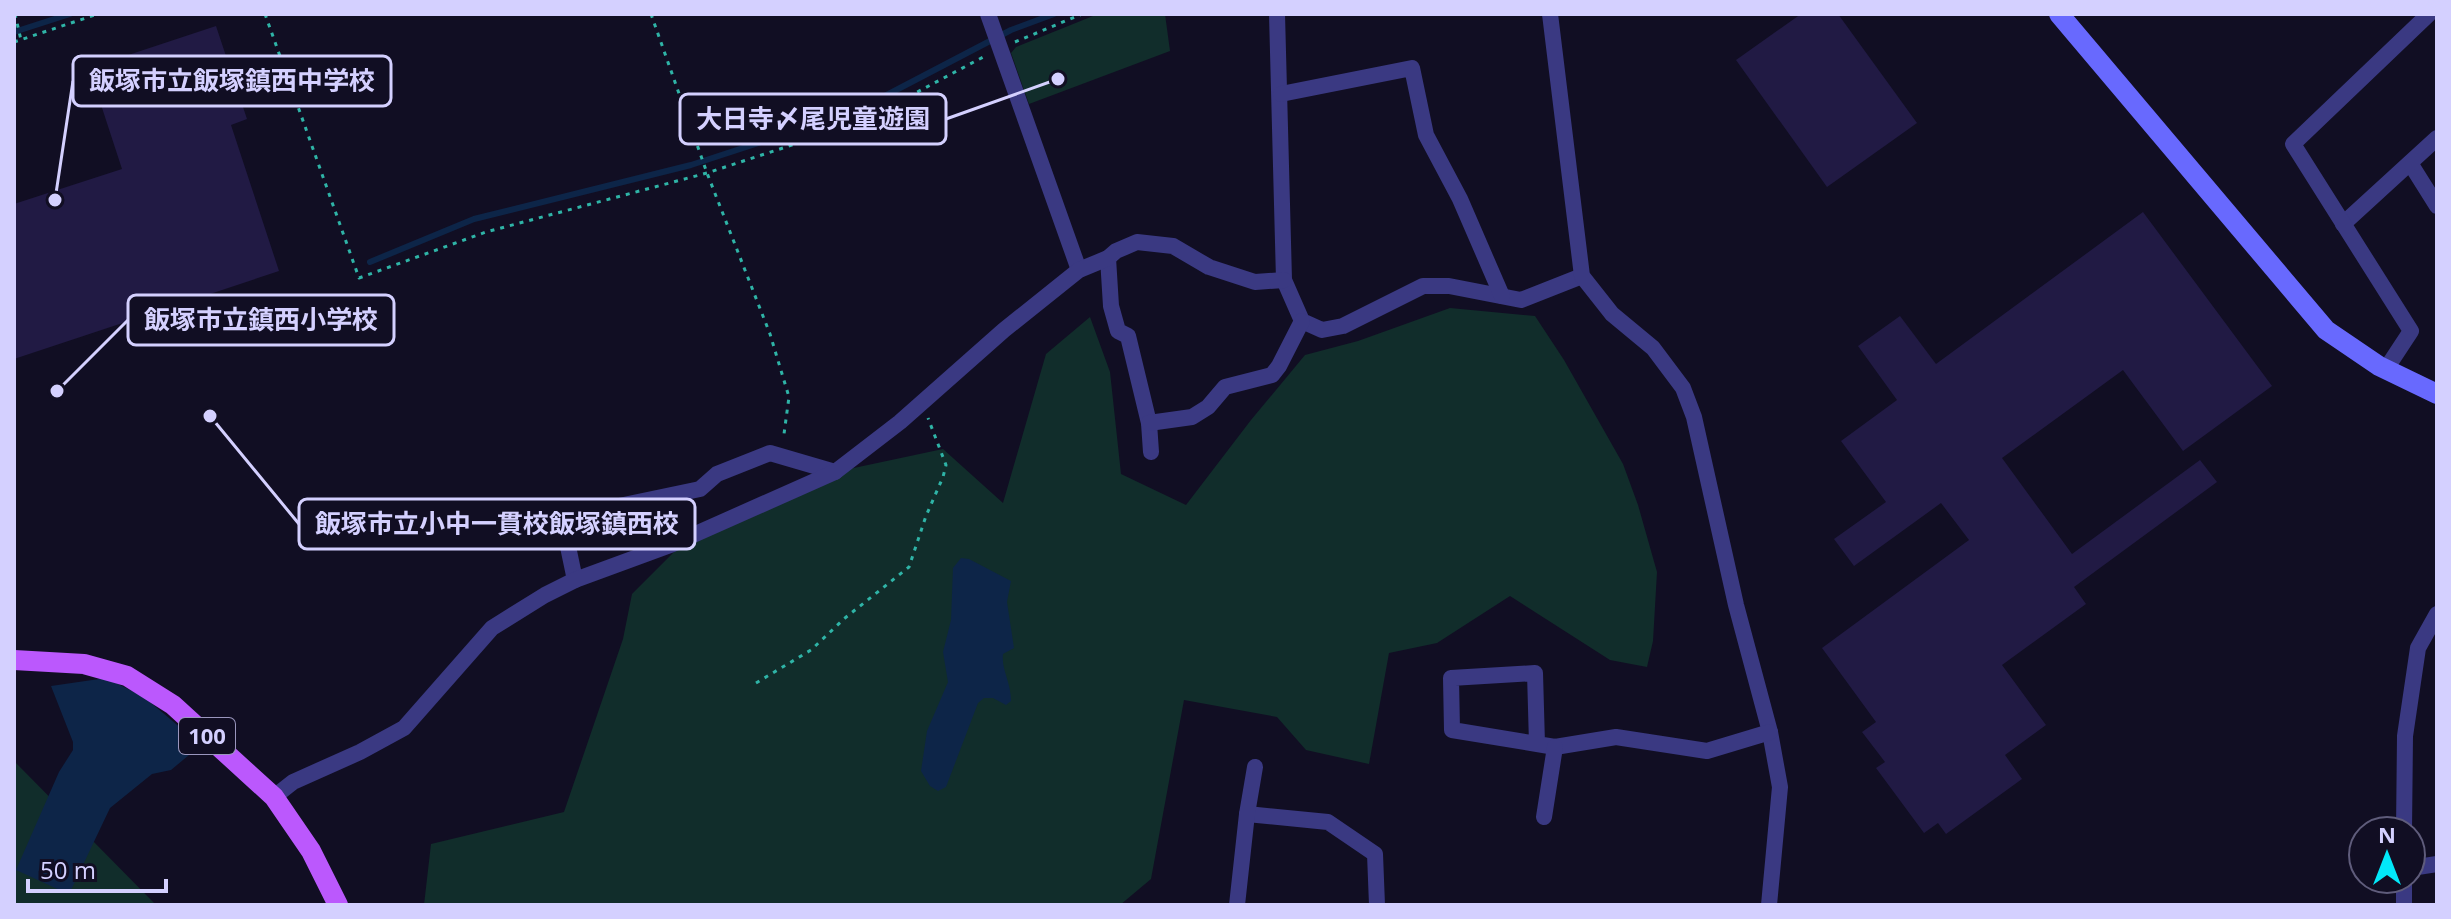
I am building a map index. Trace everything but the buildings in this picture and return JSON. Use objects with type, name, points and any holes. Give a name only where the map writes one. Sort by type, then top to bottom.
[{"type":"main road","name":"100","points":[[14,660],[84,664],[127,676],[173,705],[274,797],[311,851],[338,905]]},
{"type":"street","points":[[988,14],[1079,270]]},
{"type":"street","points":[[1277,14],[1284,280],[1302,321],[1322,330],[1343,326],[1423,286],[1449,286],[1521,300],[1582,276]]},
{"type":"street","points":[[1550,14],[1582,276],[1612,314],[1653,348],[1683,388],[1694,417],[1736,605],[1770,732],[1780,787],[1769,905]]},
{"type":"street","points":[[2059,14],[2326,330],[2386,369],[2437,394]]},
{"type":"street","points":[[2386,369],[2411,331],[2293,144],[2429,14]]},
{"type":"street","points":[[1281,94],[1412,68],[1426,135],[1460,199],[1502,296]]},
{"type":"street","points":[[2343,224],[2437,138]]},
{"type":"street","points":[[2410,163],[2437,206]]},
{"type":"street","points":[[274,797],[293,782],[404,728],[492,628],[545,595],[575,580],[673,544],[835,472],[1079,270],[1108,258],[1116,251],[1137,242],[1173,246],[1209,267],[1255,282],[1284,280]]},
{"type":"street","points":[[1108,258],[1111,306],[1118,331],[1128,336],[1149,423],[1151,452]]},
{"type":"street","points":[[1149,423],[1192,417],[1208,407],[1225,387],[1272,375],[1302,321]]},
{"type":"street","points":[[575,580],[562,518],[700,489],[717,474],[770,453],[835,472]]},
{"type":"street","points":[[2404,815],[2405,736],[2418,648],[2437,614]]},
{"type":"street","points":[[1537,744],[1535,673],[1451,678],[1452,730],[1555,747],[1616,737],[1707,751],[1770,732]]},
{"type":"street","points":[[1544,817],[1555,747]]},
{"type":"street","points":[[1237,905],[1255,767]]},
{"type":"street","points":[[1247,814],[1328,822],[1375,854],[1377,905]]},
{"type":"path","points":[[15,14],[21,40]]},
{"type":"path","points":[[14,42],[98,14]]},
{"type":"path","points":[[265,14],[359,278],[486,232],[707,173],[859,123],[1000,49],[1082,14]]},
{"type":"path","points":[[651,14],[707,173],[770,334],[789,397],[784,434],[770,453]]},
{"type":"path","points":[[756,683],[811,650],[845,618],[909,567],[946,465],[922,403]]},
{"type":"green space","points":[[1098,14],[1165,14],[1170,51],[1029,104],[1011,53],[1016,47]]},
{"type":"green space","points":[[1450,308],[1535,316],[1564,360],[1623,464],[1657,572],[1653,641],[1647,667],[1610,660],[1510,596],[1437,643],[1389,653],[1369,764],[1306,750],[1277,717],[1184,700],[1151,879],[1120,905],[424,905],[431,844],[564,812],[623,639],[632,594],[692,534],[835,472],[943,449],[1003,503],[1046,354],[1090,317],[1110,372],[1121,474],[1186,505],[1305,355],[1358,341]]},
{"type":"green space","points":[[14,761],[156,905],[14,905]]},
{"type":"water","points":[[961,558],[969,559],[1011,581],[1007,602],[1014,648],[1003,654],[1003,660],[1011,701],[1006,705],[993,698],[984,698],[978,703],[946,787],[938,791],[930,786],[921,771],[927,731],[948,682],[943,652],[951,620],[953,568]]},
{"type":"water","points":[[106,678],[144,697],[201,745],[171,770],[152,774],[110,808],[71,890],[64,892],[16,870],[59,772],[73,750],[73,742],[51,686]]},
{"type":"waterway","points":[[14,32],[70,14]]},
{"type":"waterway","points":[[370,262],[474,219],[691,165],[856,111],[1011,30],[1054,14]]},
{"type":"place","name":"大日寺〆尾児童遊園","points":[[1058,79]]},
{"type":"place","name":"飯塚市立飯塚鎮西中学校","points":[[55,200]]},
{"type":"place","name":"飯塚市立鎮西小学校","points":[[57,391]]},
{"type":"place","name":"飯塚市立小中一貫校飯塚鎮西校","points":[[210,416]]}]
